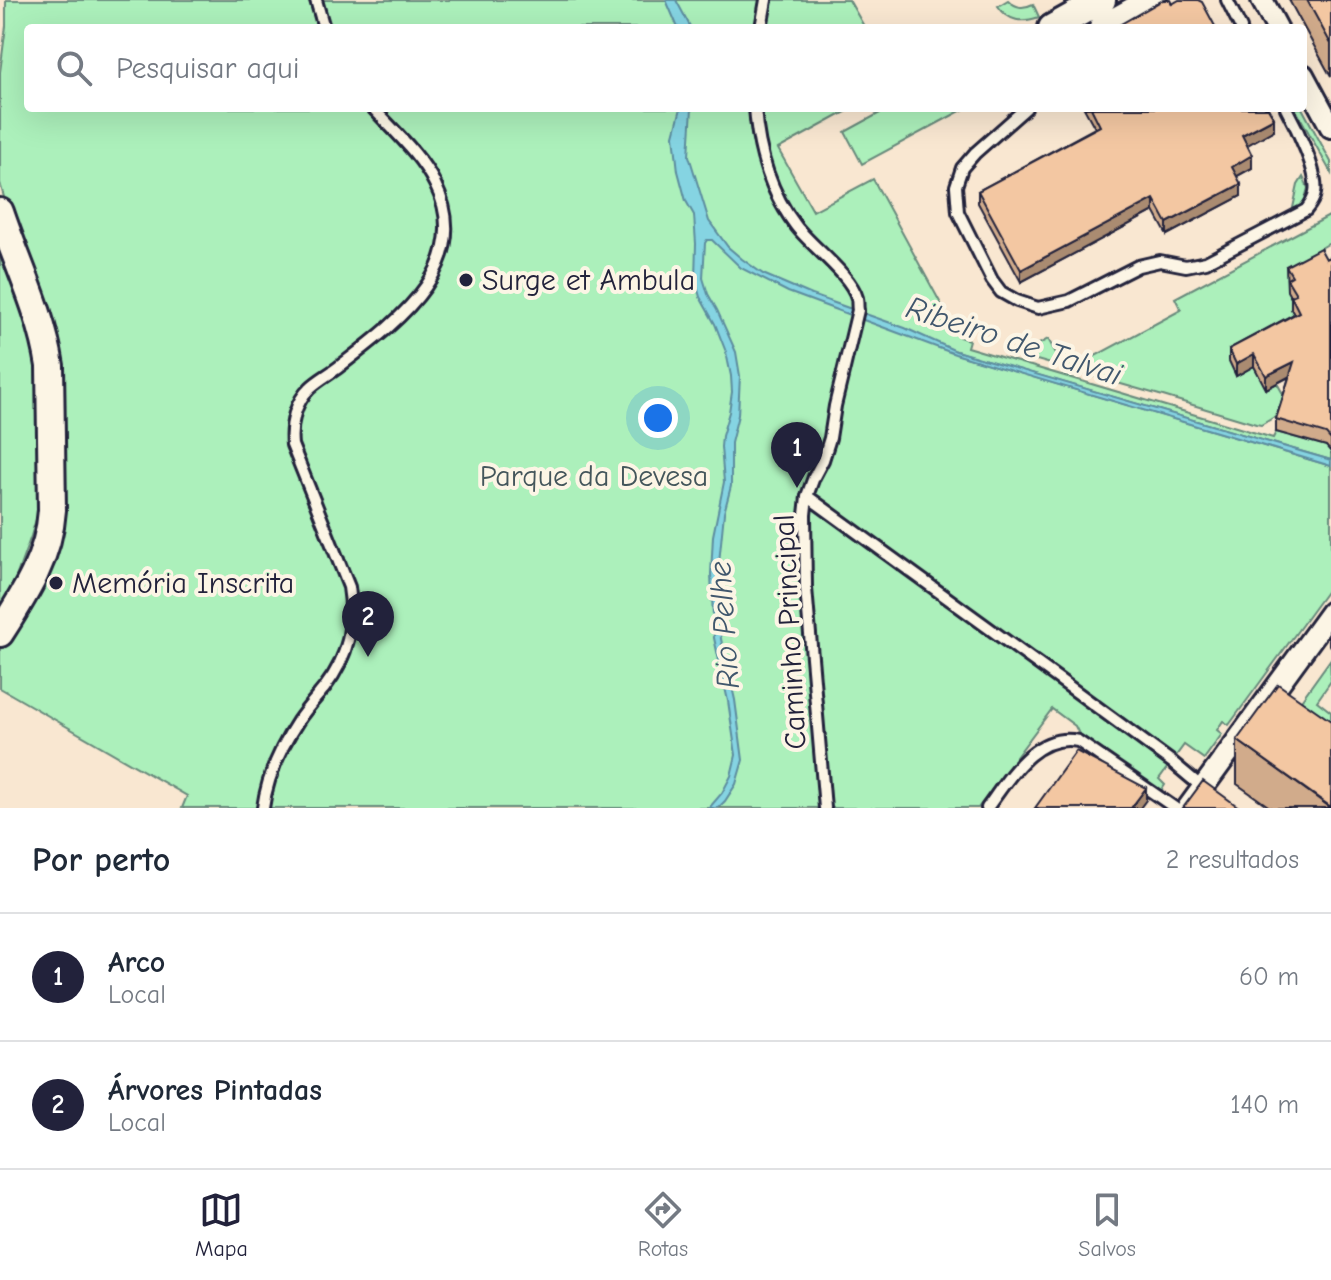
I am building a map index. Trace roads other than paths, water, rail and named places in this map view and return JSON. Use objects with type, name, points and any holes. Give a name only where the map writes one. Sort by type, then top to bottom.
[{"type":"street","points":[[1059,24],[1102,0]]},
{"type":"street","points":[[1110,24],[1153,0]]},
{"type":"street","points":[[1262,0],[1275,24]]},
{"type":"street","points":[[1307,82],[1331,127]]},
{"type":"street","points":[[0,212],[48,350],[52,510],[41,562],[0,633]]},
{"type":"street","points":[[1188,808],[1209,792],[1331,612]]},
{"type":"lane","points":[[316,0],[323,24]]},
{"type":"lane","points":[[762,24],[766,0]]},
{"type":"lane","points":[[1227,0],[1239,24]]},
{"type":"lane","points":[[263,808],[272,771],[287,739],[335,671],[346,647],[352,621],[349,587],[292,445],[293,417],[310,388],[366,346],[417,299],[432,279],[445,240],[446,217],[434,182],[408,146],[377,112]]},
{"type":"lane","name":"Caminho Principal","points":[[756,112],[761,149],[784,208],[804,235],[845,278],[857,298],[858,310],[830,438],[807,496],[805,515],[806,588],[825,808]]},
{"type":"lane","points":[[1021,112],[962,168],[956,186],[958,212],[1001,292],[1038,308],[1069,301],[1138,266],[1160,261],[1186,266],[1206,262],[1306,210],[1316,193],[1316,182],[1288,112]]},
{"type":"lane","points":[[807,496],[1209,792]]},
{"type":"lane","points":[[987,808],[1027,756],[1049,743],[1067,738],[1078,741],[1175,808]]},
{"type":"water","points":[[666,0],[676,0],[689,24],[676,24]]},
{"type":"water","points":[[680,112],[692,112],[689,156],[709,221],[728,247],[763,274],[905,328],[956,351],[1331,460],[1331,466],[955,354],[788,292],[741,268],[712,240],[707,240],[703,278],[736,352],[740,376],[738,415],[731,443],[731,486],[724,513],[718,573],[721,639],[735,700],[743,760],[736,784],[725,801],[718,808],[709,808],[731,776],[736,755],[714,638],[711,574],[713,536],[724,482],[722,436],[732,392],[726,352],[700,297],[695,279],[694,215],[686,201],[678,171],[674,135]]},
{"type":"place","name":"Surge et Ambula","points":[[466,280]]},
{"type":"place","name":"Arco","points":[[797,488]]},
{"type":"place","name":"Memória Inscrita","points":[[56,583]]},
{"type":"place","name":"Árvores Pintadas","points":[[368,657]]},
{"type":"water label","name":"Ribeiro de Talvai","points":[[1014,341]]},
{"type":"water label","name":"Rio Pelhe","points":[[724,625]]},
{"type":"park label","name":"Parque da Devesa","points":[[594,476]]}]
